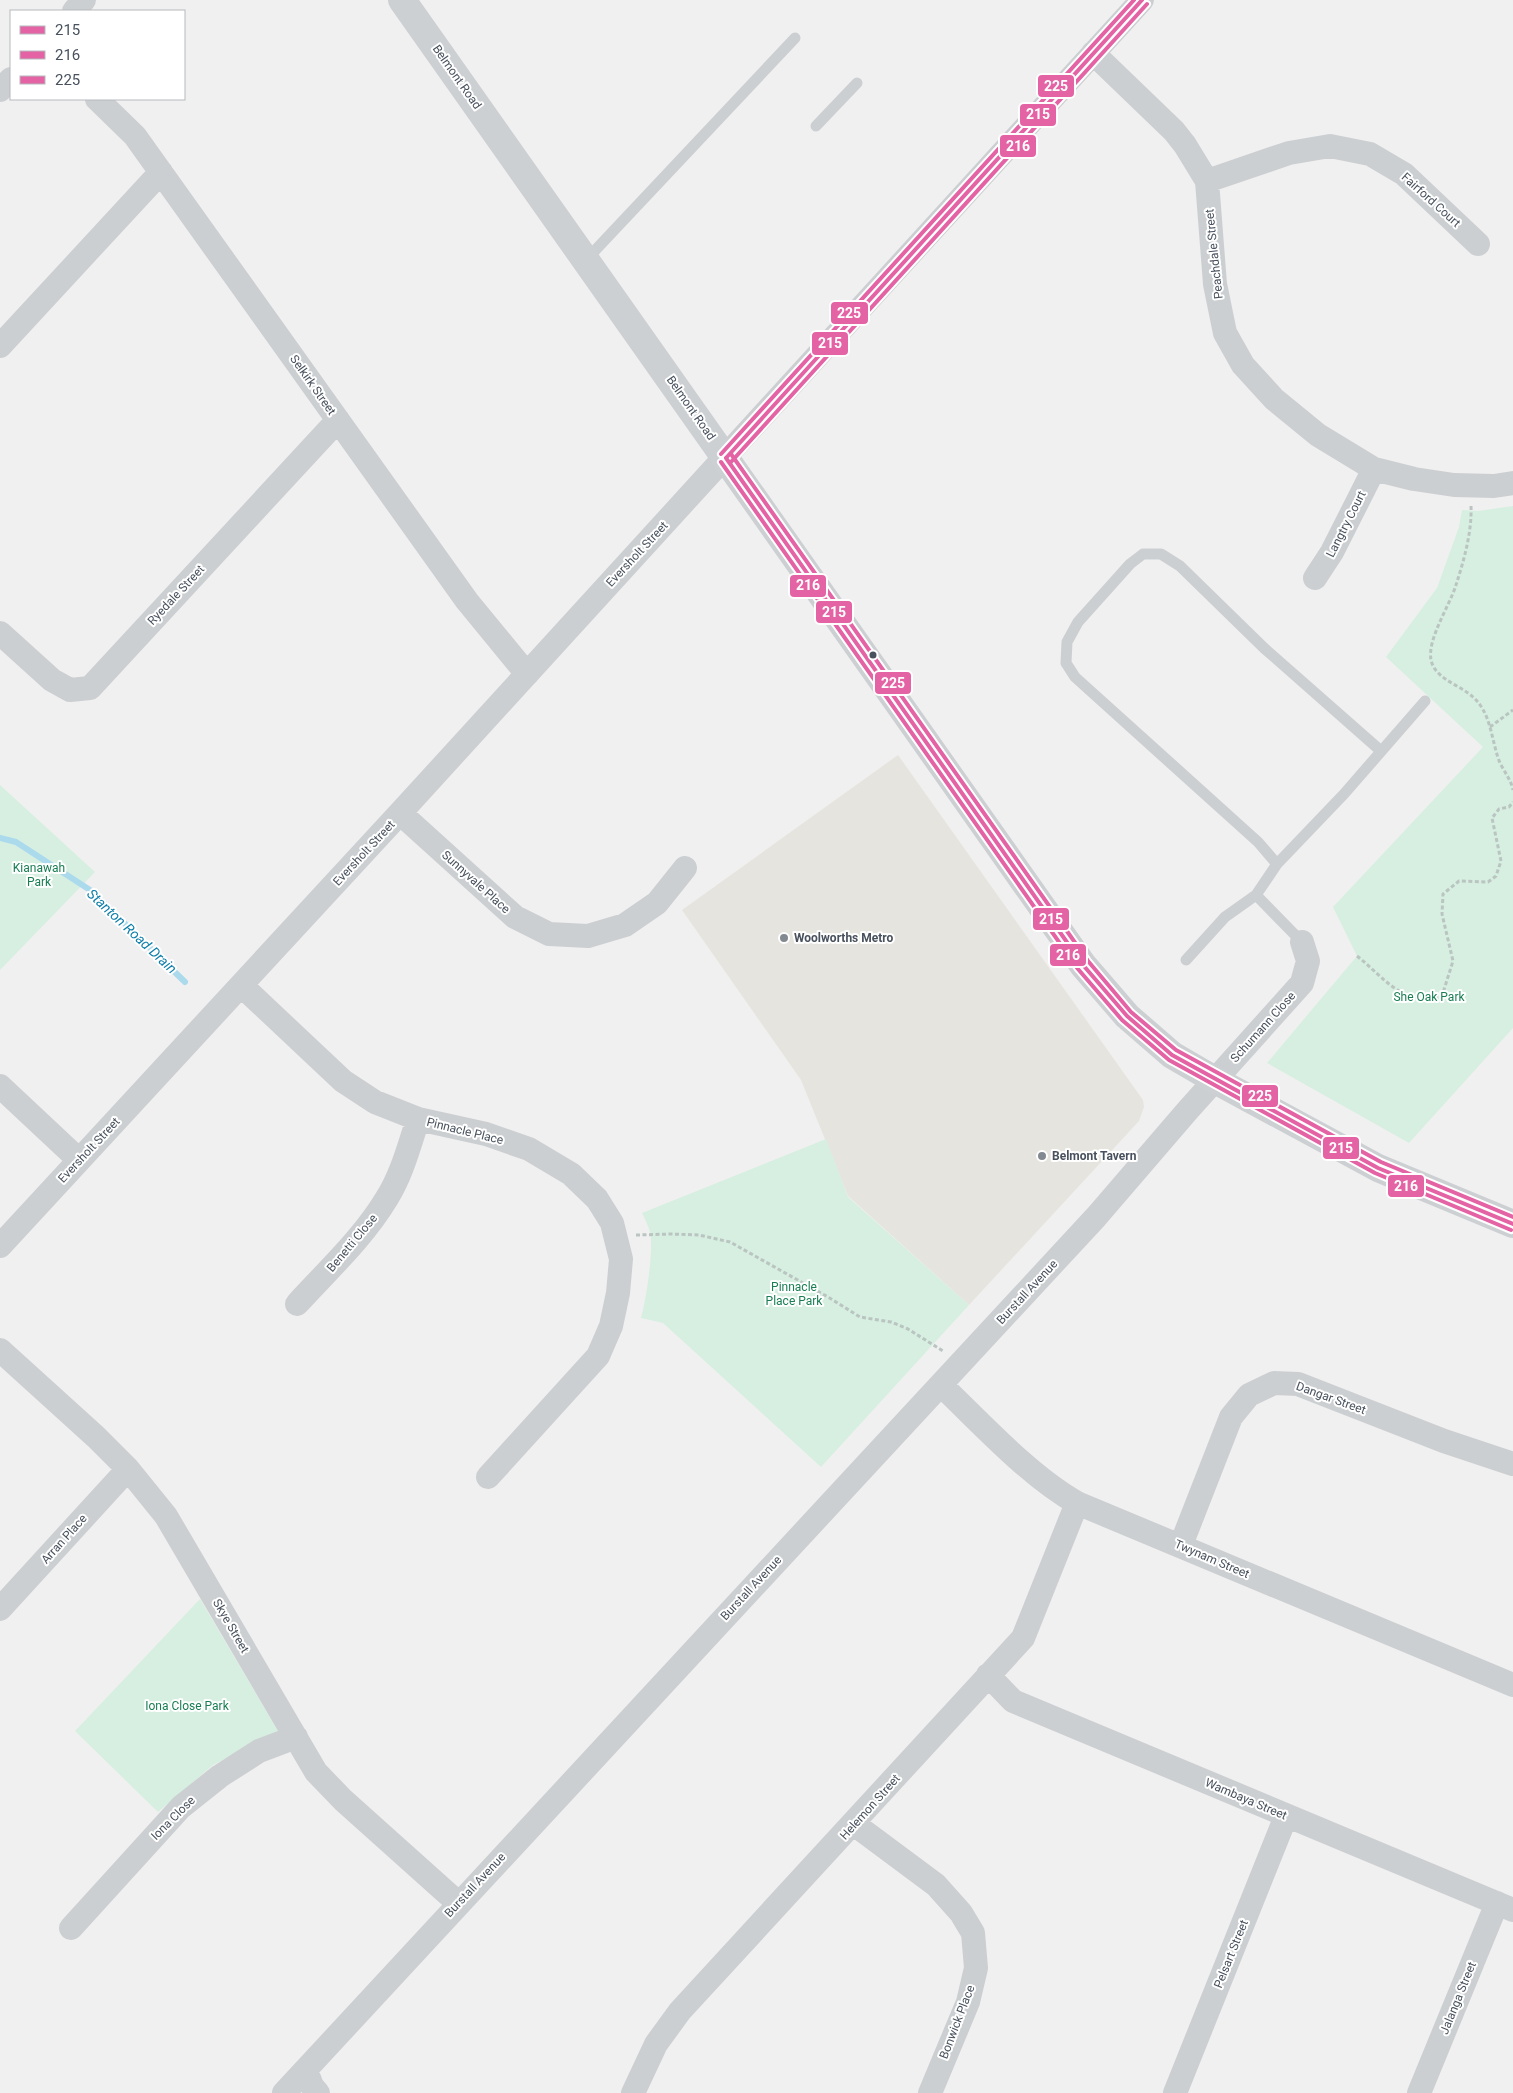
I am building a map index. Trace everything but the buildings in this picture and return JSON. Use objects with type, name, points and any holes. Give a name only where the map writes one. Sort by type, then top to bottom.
[{"type":"main road","name":"Belmont Road","points":[[402,0],[1084,965],[1127,1016],[1172,1055],[1378,1168],[1513,1224]]},
{"type":"street","name":"Eversholt Street","points":[[0,1246],[400,814],[1142,0]]},
{"type":"street","name":"Peachdale Street","points":[[1093,53],[1174,131],[1185,144],[1207,181],[1215,284],[1225,333],[1243,365],[1274,399],[1318,435],[1374,469],[1414,479],[1471,485],[1494,486],[1513,483]]},
{"type":"street","points":[[0,90],[10,79]]},
{"type":"street","name":"Selkirk Street","points":[[98,100],[135,136],[467,601],[527,674]]},
{"type":"street","name":"Fairford Court","points":[[1207,181],[1289,153],[1330,146],[1370,154],[1404,174],[1478,244]]},
{"type":"street","points":[[0,346],[161,172]]},
{"type":"street","name":"Ryedale Street","points":[[0,632],[52,680],[70,690],[90,688],[338,420]]},
{"type":"street","name":"Langtry Court","points":[[1315,578],[1332,552],[1374,469]]},
{"type":"street","name":"Sunnyvale Place","points":[[400,814],[514,917],[549,934],[588,936],[625,925],[657,903],[685,868]]},
{"type":"street","name":"Schumann Close","points":[[1215,1080],[1302,983],[1308,961],[1302,942]]},
{"type":"street","name":"Pinnacle Place","points":[[242,986],[343,1081],[375,1102],[418,1119],[486,1134],[529,1149],[571,1174],[598,1199],[612,1223],[621,1260],[618,1293],[612,1326],[598,1356],[488,1477]]},
{"type":"street","name":"Burstall Avenue","points":[[284,2093],[458,1903],[1096,1217],[1215,1080]]},
{"type":"street","points":[[0,1086],[79,1160]]},
{"type":"street","name":"Benetti Close","points":[[297,1304],[367,1228],[388,1197],[402,1169],[418,1119]]},
{"type":"street","name":"Skye Street","points":[[0,1350],[96,1437],[128,1469],[166,1516],[316,1772],[343,1800],[458,1903]]},
{"type":"street","name":"Dangar Street","points":[[1181,1546],[1231,1417],[1249,1395],[1274,1383],[1298,1384],[1444,1441],[1513,1464]]},
{"type":"street","name":"Twynam Street","points":[[940,1385],[1022,1461],[1060,1493],[1077,1503],[1513,1685]]},
{"type":"street","name":"Arran Place","points":[[0,1609],[128,1469]]},
{"type":"street","name":"Helemon Street","points":[[633,2093],[656,2044],[680,2011],[854,1824],[1023,1638],[1077,1503]]},
{"type":"street","name":"Wambaya Street","points":[[988,1675],[1012,1701],[1505,1906]]},
{"type":"street","name":"Iona Close","points":[[71,1928],[181,1807],[220,1776],[259,1751],[296,1737]]},
{"type":"street","name":"Pelsart Street","points":[[1175,2093],[1286,1816]]},
{"type":"street","name":"Bonwick Place","points":[[854,1824],[936,1886],[961,1913],[973,1932],[976,1968],[968,2002],[930,2093]]},
{"type":"street","name":"Jalanga Street","points":[[1419,2093],[1505,1906]]},
{"type":"street","points":[[306,2070],[312,2086],[318,2093]]},
{"type":"lane","points":[[586,260],[795,38]]},
{"type":"lane","points":[[816,126],[857,83]]},
{"type":"lane","points":[[1277,864],[1258,842],[1230,816],[1075,677],[1066,662],[1068,642],[1078,622],[1124,572],[1143,554],[1161,554],[1180,566],[1264,648],[1381,751]]},
{"type":"lane","points":[[1186,960],[1225,917],[1256,895],[1277,864],[1344,794],[1425,701]]},
{"type":"lane","points":[[1256,895],[1302,942]]},
{"type":"path","points":[[1471,485],[1469,537],[1456,584],[1431,647],[1431,660],[1437,672],[1475,698],[1487,715],[1500,763],[1511,781],[1513,790]]},
{"type":"path","points":[[1490,727],[1513,710]]},
{"type":"path","points":[[1357,956],[1371,966],[1387,984],[1401,993],[1422,998],[1442,996],[1453,961],[1442,914],[1443,894],[1459,881],[1488,882],[1496,876],[1501,861],[1492,818],[1499,809],[1509,807],[1513,802]]},
{"type":"path","points":[[615,1237],[671,1234],[699,1235],[730,1242],[860,1316],[891,1322],[908,1329],[944,1352]]},
{"type":"shaded area","points":[[898,755],[1143,1100],[1144,1107],[1139,1121],[969,1305],[848,1196],[801,1080],[682,910]]},
{"type":"green space","name":"She Oak Park","points":[[1513,506],[1513,1028],[1409,1143],[1267,1063],[1357,956],[1333,907],[1483,747],[1386,657],[1437,588],[1459,527],[1462,510],[1478,511]]},
{"type":"green space","name":"Kianawah Park","points":[[0,785],[95,872],[0,970]]},
{"type":"green space","name":"Pinnacle Place Park","points":[[826,1139],[848,1197],[969,1305],[821,1467],[663,1323],[641,1318],[647,1288],[651,1250],[650,1232],[642,1213]]},
{"type":"green space","name":"Iona Close Park","points":[[200,1599],[278,1731],[213,1765],[158,1812],[75,1731]]},
{"type":"waterway","name":"Stanton Road Drain","points":[[0,838],[16,842],[90,890],[185,982]]},
{"type":"transit line","name":"225","points":[[721,454],[1134,0]]},
{"type":"transit line","name":"215","points":[[726,458],[1142,0]]},
{"type":"transit line","name":"216","points":[[731,462],[1147,4]]},
{"type":"transit line","name":"225","points":[[731,454],[1088,961],[1131,1012],[1176,1050],[1381,1162],[1513,1217]]},
{"type":"transit line","name":"215","points":[[726,458],[1083,965],[1127,1016],[1172,1055],[1378,1168],[1513,1224]]},
{"type":"transit line","name":"216","points":[[721,462],[1078,969],[1122,1020],[1169,1060],[1375,1173],[1511,1230]]},
{"type":"place","name":"Woolworths Metro","points":[[784,938]]},
{"type":"place","name":"Belmont Tavern","points":[[1042,1156]]}]
